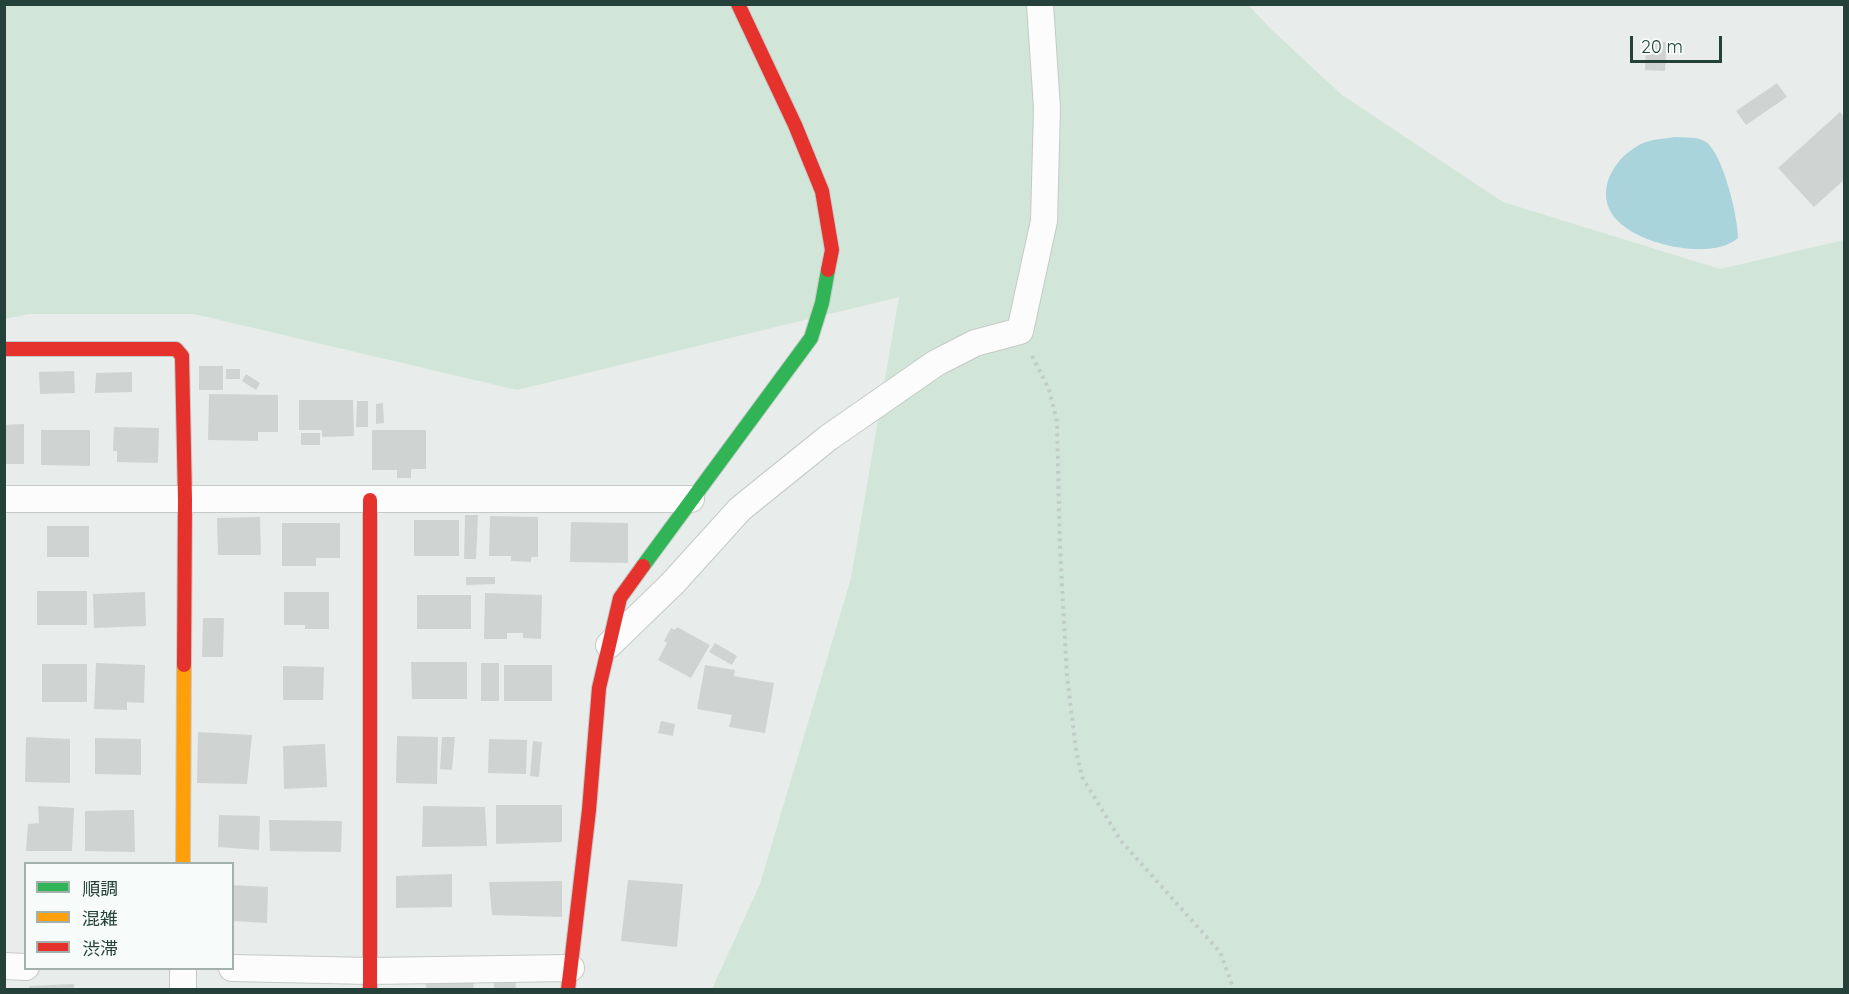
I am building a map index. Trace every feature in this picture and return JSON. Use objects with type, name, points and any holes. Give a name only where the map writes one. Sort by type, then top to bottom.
[{"type":"street","points":[[234,968],[370,980],[570,979],[589,810],[599,688],[621,598],[691,499],[726,456],[811,338],[822,303],[832,250],[822,191],[795,125],[738,4]]},
{"type":"street","points":[[609,645],[673,583],[740,509],[828,438],[936,363],[975,343],[1020,331],[1044,221],[1047,108],[1040,4]]},
{"type":"street","points":[[4,349],[176,349],[182,356],[185,500],[183,862]]},
{"type":"street","points":[[4,499],[691,499]]},
{"type":"street","points":[[370,500],[370,980]]},
{"type":"street","points":[[4,966],[24,966]]},
{"type":"street","points":[[183,970],[183,990]]},
{"type":"path","points":[[1020,331],[1049,389],[1057,422],[1060,548],[1067,676],[1076,750],[1082,777],[1121,841],[1220,952],[1234,990]]},
{"type":"green space","points":[[5,5],[1248,5],[1342,95],[1503,202],[1720,269],[1844,240],[1844,989],[712,989],[760,884],[851,578],[899,297],[517,390],[194,314],[29,314],[5,319]]},
{"type":"water","points":[[1674,137],[1695,138],[1706,142],[1718,159],[1732,202],[1738,238],[1726,245],[1710,249],[1691,249],[1653,241],[1622,225],[1607,204],[1607,183],[1611,173],[1625,155],[1643,143]]},
{"type":"building","points":[[1646,42],[1667,42],[1665,71],[1645,70]]},
{"type":"building","points":[[1777,83],[1787,97],[1746,125],[1736,111]]},
{"type":"building","points":[[1840,112],[1844,117],[1844,180],[1814,207],[1778,168]]},
{"type":"building","points":[[199,366],[223,366],[223,390],[199,390]]},
{"type":"building","points":[[226,369],[240,369],[240,379],[226,379]]},
{"type":"building","points":[[74,371],[75,393],[40,394],[39,372]]},
{"type":"building","points":[[132,372],[132,392],[95,393],[96,373]]},
{"type":"building","points":[[246,374],[260,383],[256,390],[242,381]]},
{"type":"building","points":[[209,394],[278,395],[278,432],[258,432],[258,441],[208,440]]},
{"type":"building","points":[[299,400],[353,400],[354,436],[322,437],[322,430],[299,430]]},
{"type":"building","points":[[357,401],[368,401],[368,427],[356,427]]},
{"type":"building","points":[[383,403],[384,423],[376,424],[376,404]]},
{"type":"building","points":[[24,424],[24,464],[4,464],[4,425]]},
{"type":"building","points":[[114,427],[159,428],[158,463],[117,462],[117,451],[113,451]]},
{"type":"building","points":[[41,430],[90,430],[90,466],[41,465]]},
{"type":"building","points":[[372,430],[426,430],[426,469],[411,469],[411,478],[397,478],[397,470],[372,470]]},
{"type":"building","points":[[301,433],[320,433],[320,445],[301,445]]},
{"type":"building","points":[[465,515],[478,515],[476,559],[464,559]]},
{"type":"building","points":[[490,516],[538,517],[538,557],[531,557],[531,562],[511,561],[511,556],[489,556]]},
{"type":"building","points":[[260,517],[261,555],[218,555],[217,518]]},
{"type":"building","points":[[414,520],[459,520],[459,556],[414,556]]},
{"type":"building","points":[[571,522],[628,523],[628,563],[570,562]]},
{"type":"building","points":[[282,523],[340,523],[340,558],[316,558],[316,566],[282,566]]},
{"type":"building","points":[[47,526],[89,526],[89,557],[47,557]]},
{"type":"building","points":[[466,577],[495,577],[495,584],[466,585]]},
{"type":"building","points":[[37,591],[87,591],[87,625],[37,625]]},
{"type":"building","points":[[145,592],[146,626],[94,628],[93,594]]},
{"type":"building","points":[[284,592],[329,592],[329,629],[305,629],[305,625],[284,625]]},
{"type":"building","points":[[485,593],[542,595],[541,639],[523,638],[523,633],[507,633],[507,639],[484,639]]},
{"type":"building","points":[[417,595],[471,595],[471,629],[417,629]]},
{"type":"building","points":[[203,618],[224,618],[223,657],[202,657]]},
{"type":"building","points":[[677,627],[710,645],[691,678],[658,660],[667,643],[664,641],[671,628],[675,630]]},
{"type":"building","points":[[715,643],[737,656],[732,665],[709,652]]},
{"type":"building","points":[[411,662],[467,662],[467,699],[412,699]]},
{"type":"building","points":[[96,663],[145,665],[144,703],[127,702],[127,710],[94,709]]},
{"type":"building","points":[[481,663],[499,663],[499,701],[481,701]]},
{"type":"building","points":[[42,664],[87,664],[87,702],[42,702]]},
{"type":"building","points":[[504,665],[552,665],[552,701],[504,701]]},
{"type":"building","points":[[705,665],[735,670],[734,676],[774,683],[765,733],[729,727],[732,715],[697,709]]},
{"type":"building","points":[[283,666],[324,667],[323,700],[283,700]]},
{"type":"building","points":[[661,721],[675,724],[673,736],[658,733]]},
{"type":"building","points":[[198,732],[252,735],[247,784],[197,783]]},
{"type":"building","points":[[397,736],[438,737],[437,784],[396,783]]},
{"type":"building","points":[[26,737],[70,739],[70,783],[25,782]]},
{"type":"building","points":[[442,737],[455,737],[452,770],[440,769]]},
{"type":"building","points":[[95,738],[141,739],[141,775],[95,774]]},
{"type":"building","points":[[489,739],[527,740],[526,774],[488,773]]},
{"type":"building","points":[[533,741],[542,742],[539,777],[530,776]]},
{"type":"building","points":[[325,744],[327,787],[284,789],[283,746]]},
{"type":"building","points":[[496,805],[562,805],[562,842],[496,844]]},
{"type":"building","points":[[38,806],[74,808],[72,851],[26,851],[28,824],[39,823]]},
{"type":"building","points":[[423,806],[485,807],[487,846],[422,847]]},
{"type":"building","points":[[134,810],[135,852],[85,851],[85,811]]},
{"type":"building","points":[[219,815],[260,816],[259,850],[218,847]]},
{"type":"building","points":[[269,820],[342,821],[341,852],[270,851]]},
{"type":"building","points":[[452,874],[452,907],[396,908],[396,876]]},
{"type":"building","points":[[628,880],[683,884],[677,947],[621,941]]},
{"type":"building","points":[[562,881],[562,917],[492,915],[489,882]]},
{"type":"building","points":[[234,885],[268,887],[267,923],[234,921]]},
{"type":"building","points":[[472,970],[474,990],[426,990],[425,972]]},
{"type":"building","points":[[494,972],[515,973],[516,990],[494,990]]},
{"type":"building","points":[[74,984],[74,990],[29,990],[29,986]]},
{"type":"traffic: fast","points":[[643,566],[811,338],[822,303],[828,270]]},
{"type":"traffic: slow","points":[[183,862],[184,665]]},
{"type":"traffic: jam","points":[[738,4],[795,125],[822,191],[832,250],[828,270]]},
{"type":"traffic: jam","points":[[4,349],[176,349],[182,356],[185,500],[184,665]]},
{"type":"traffic: jam","points":[[370,500],[370,990]]},
{"type":"traffic: jam","points":[[568,990],[589,810],[599,688],[620,598],[643,566]]}]
